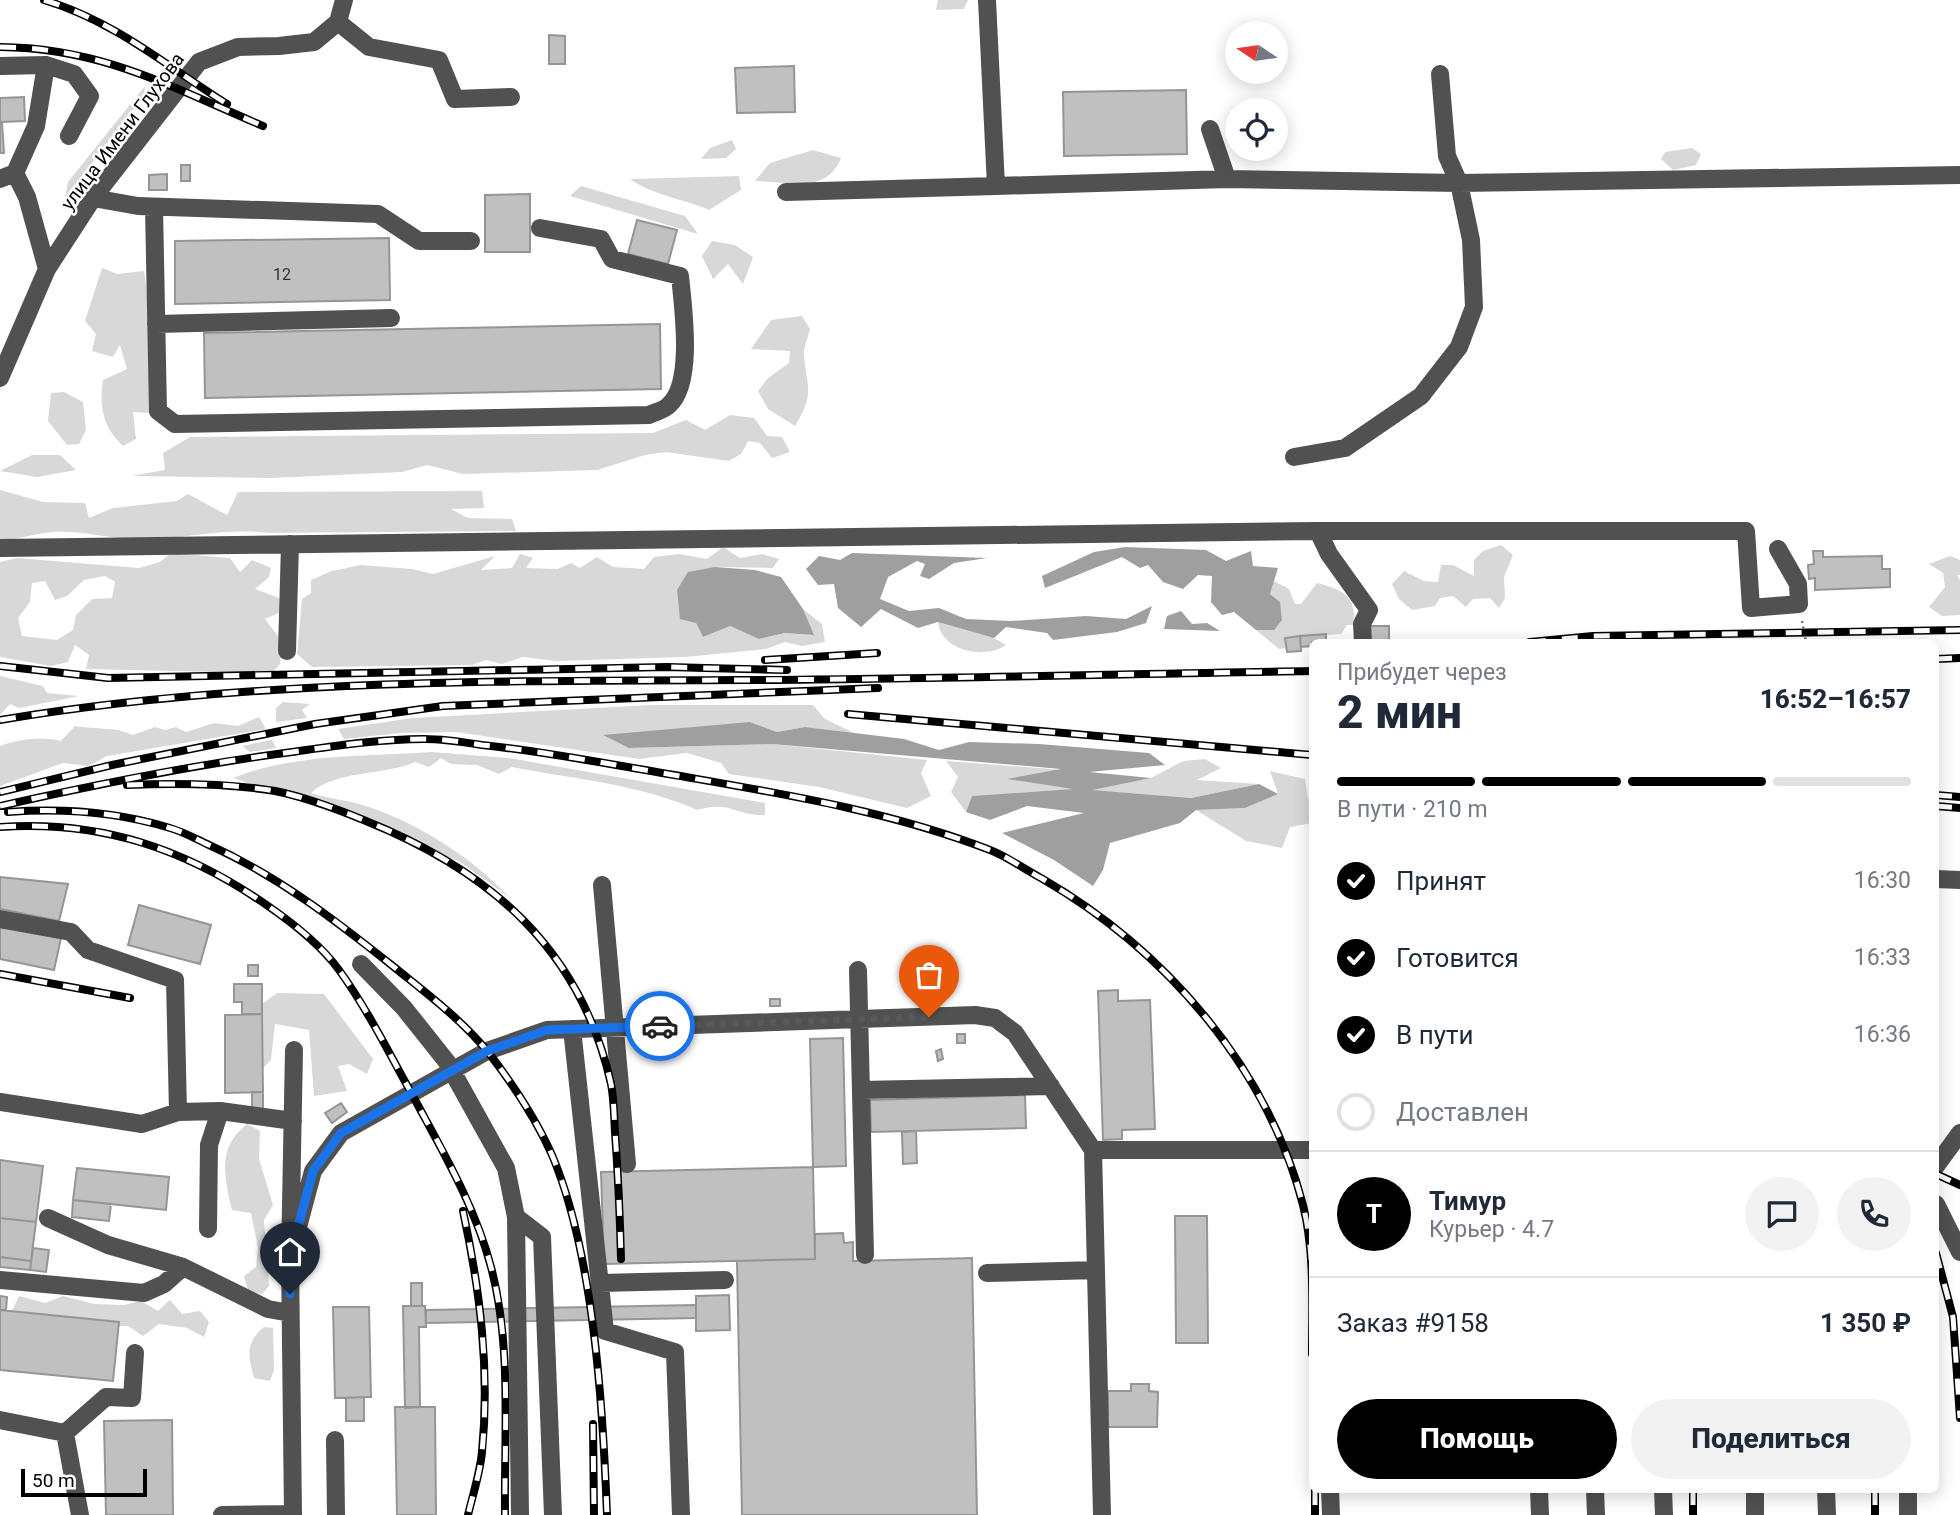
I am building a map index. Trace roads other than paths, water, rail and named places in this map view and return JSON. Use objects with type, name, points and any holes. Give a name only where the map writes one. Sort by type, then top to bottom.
[{"type":"street","points":[[344,0],[338,22],[369,47],[395,54],[439,60],[456,99],[511,97]]},
{"type":"street","points":[[988,0],[996,186]]},
{"type":"street","name":"улица Имени Глухова","points":[[0,378],[47,269],[93,198],[200,62],[238,47],[314,42],[338,22]]},
{"type":"street","points":[[0,66],[46,65],[74,74],[90,96],[69,136]]},
{"type":"street","points":[[46,65],[36,126],[8,176],[27,197],[47,269]]},
{"type":"street","points":[[1294,457],[1345,448],[1421,396],[1459,347],[1474,307],[1471,240],[1459,183],[1447,156],[1440,74]]},
{"type":"street","points":[[1210,129],[1227,180]]},
{"type":"street","points":[[786,192],[1227,180],[1459,183],[1960,175]]},
{"type":"street","points":[[93,198],[154,207],[378,214],[419,242],[471,240]]},
{"type":"street","points":[[154,207],[158,411],[175,424],[649,415],[669,405],[682,384],[685,329],[680,276],[612,259],[601,239],[540,228]]},
{"type":"street","points":[[156,324],[391,318]]},
{"type":"street","points":[[1318,531],[1329,554],[1369,610],[1362,624],[1363,639]]},
{"type":"street","points":[[0,548],[1318,531],[1746,531],[1751,608],[1798,604],[1798,584],[1778,549]]},
{"type":"street","points":[[288,651],[290,544]]},
{"type":"street","points":[[1939,879],[1960,880]]},
{"type":"street","points":[[602,885],[627,1164]]},
{"type":"street","points":[[0,919],[71,932],[88,950],[175,980],[178,1112]]},
{"type":"street","points":[[361,964],[404,1009],[451,1070],[506,1168],[516,1217],[520,1515]]},
{"type":"street","points":[[858,970],[865,1255]]},
{"type":"street","points":[[290,1257],[313,1171],[341,1133],[487,1051],[547,1030],[860,1018],[975,1015],[996,1018],[1015,1033],[1093,1150],[1102,1515]]},
{"type":"street","points":[[572,1029],[605,1331],[675,1352],[681,1515]]},
{"type":"street","points":[[222,1515],[293,1515],[290,1257],[294,1050]]},
{"type":"street","points":[[861,1090],[1051,1086]]},
{"type":"street","points":[[0,1102],[142,1124],[178,1112],[220,1111],[293,1121]]},
{"type":"street","points":[[208,1229],[209,1145],[220,1111]]},
{"type":"street","points":[[1939,1160],[1947,1144],[1960,1133]]},
{"type":"street","points":[[1093,1150],[1309,1150]]},
{"type":"street","points":[[1939,1210],[1960,1252]]},
{"type":"street","points":[[516,1217],[542,1237],[553,1515]]},
{"type":"street","points":[[48,1218],[108,1245],[183,1267],[268,1310],[290,1313]]},
{"type":"street","points":[[0,1280],[144,1293],[164,1284],[183,1267]]},
{"type":"street","points":[[987,1273],[1096,1270]]},
{"type":"street","points":[[600,1283],[725,1280]]},
{"type":"street","points":[[65,1433],[106,1397],[132,1398],[135,1353]]},
{"type":"street","points":[[0,1420],[65,1433]]},
{"type":"street","points":[[65,1433],[80,1515]]},
{"type":"street","points":[[335,1440],[336,1515]]},
{"type":"street","points":[[1330,1493],[1331,1515]]},
{"type":"street","points":[[1539,1493],[1539,1515]]},
{"type":"street","points":[[1595,1493],[1596,1515]]},
{"type":"street","points":[[1663,1493],[1664,1515]]},
{"type":"street","points":[[1755,1493],[1755,1515]]},
{"type":"street","points":[[1826,1493],[1827,1515]]},
{"type":"street","points":[[1908,1493],[1908,1515]]},
{"type":"railway","points":[[44,0],[70,9],[117,32],[227,104]]},
{"type":"railway","points":[[0,47],[72,54],[104,62],[167,84],[263,126]]},
{"type":"railway","points":[[1562,639],[1593,636],[1960,630]]},
{"type":"railway","points":[[765,660],[877,653]]},
{"type":"railway","points":[[1939,659],[1960,658]]},
{"type":"railway","points":[[0,666],[108,678],[667,667],[787,670]]},
{"type":"railway","points":[[0,720],[185,697],[371,685],[1309,671]]},
{"type":"railway","points":[[0,792],[112,765],[315,724],[443,706],[878,688]]},
{"type":"railway","points":[[848,714],[1309,755]]},
{"type":"railway","points":[[0,806],[218,763],[358,743],[431,739],[558,755],[802,798],[878,815],[953,837],[1010,860],[1086,907],[1129,939],[1205,1016],[1237,1059],[1264,1105],[1286,1154],[1303,1205],[1309,1242]]},
{"type":"railway","points":[[127,785],[238,786],[275,791],[321,804],[411,841],[452,864],[490,891],[524,921],[553,955],[578,993],[597,1036],[611,1084],[621,1259]]},
{"type":"railway","points":[[1939,795],[1960,797]]},
{"type":"railway","points":[[1939,806],[1960,808]]},
{"type":"railway","points":[[8,812],[69,811],[130,818],[180,832],[234,857],[282,885],[350,932],[443,1007],[488,1052],[523,1102],[546,1142],[566,1195],[578,1238],[594,1332],[603,1428],[607,1515]]},
{"type":"railway","points":[[0,827],[73,828],[142,842],[174,854],[237,886],[288,920],[324,952],[339,970],[360,1001],[447,1159],[484,1244],[498,1297],[502,1328],[506,1422],[505,1515]]},
{"type":"railway","points":[[0,974],[130,998]]},
{"type":"railway","points":[[1939,1175],[1960,1185]]},
{"type":"railway","points":[[463,1211],[479,1300],[485,1391],[481,1460],[468,1515]]},
{"type":"railway","points":[[1939,1264],[1953,1317],[1960,1418]]},
{"type":"railway","points":[[593,1424],[594,1515]]},
{"type":"railway","points":[[1315,1493],[1315,1515]]},
{"type":"railway","points":[[1693,1493],[1693,1515]]},
{"type":"railway","points":[[1875,1493],[1875,1515]]}]
